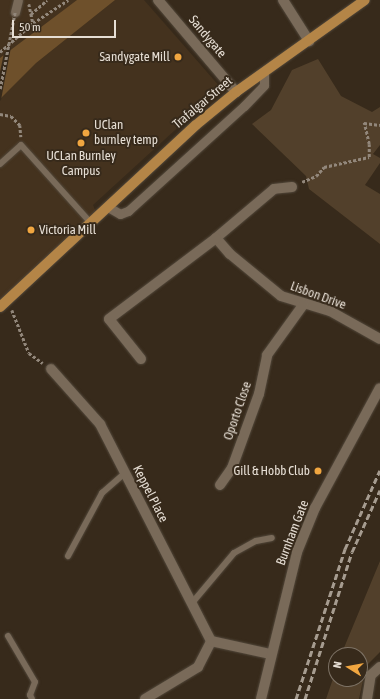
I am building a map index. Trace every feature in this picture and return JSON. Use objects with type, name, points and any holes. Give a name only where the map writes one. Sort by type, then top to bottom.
[{"type":"main road","name":"Trafalgar Street","points":[[0,307],[196,125],[236,92],[365,0]]},
{"type":"street","points":[[15,12],[18,0]]},
{"type":"street","name":"Sandygate","points":[[158,0],[236,92]]},
{"type":"street","points":[[283,0],[309,41]]},
{"type":"street","points":[[108,207],[120,214],[128,211],[244,106],[264,85],[264,73]]},
{"type":"street","points":[[141,359],[109,319],[216,238],[274,189],[292,187]]},
{"type":"street","name":"Lisbon Drive","points":[[216,238],[230,254],[281,296],[303,305],[330,311],[380,339]]},
{"type":"street","name":"Oporto Close","points":[[220,485],[232,468],[259,394],[266,355],[303,305]]},
{"type":"street","name":"Keppel Place","points":[[51,369],[100,424],[211,641]]},
{"type":"street","name":"Burnham Gate","points":[[261,699],[270,654],[297,552],[322,495],[380,388]]},
{"type":"street","points":[[145,699],[198,667],[211,641],[270,654]]},
{"type":"street","points":[[368,699],[371,675],[380,667]]},
{"type":"lane","points":[[0,164],[21,145],[91,223]]},
{"type":"lane","points":[[68,556],[102,493],[125,474]]},
{"type":"lane","points":[[192,603],[234,553],[256,541],[272,538]]},
{"type":"lane","points":[[8,636],[35,682],[30,696],[32,699]]},
{"type":"path","points":[[28,0],[33,23]]},
{"type":"path","points":[[31,14],[47,0]]},
{"type":"path","points":[[0,52],[33,23],[68,0]]},
{"type":"path","points":[[0,89],[15,12]]},
{"type":"path","points":[[0,114],[11,116],[20,124],[21,145]]},
{"type":"path","points":[[292,187],[316,176],[324,167],[369,158],[369,144],[364,123],[380,125]]},
{"type":"path","points":[[14,313],[29,352],[51,369]]},
{"type":"shaded area","name":"UCLan Burnley Campus","points":[[0,0],[144,0],[221,88],[93,205],[98,217],[0,306]]},
{"type":"shaded area","points":[[77,0],[115,0],[36,63],[0,99],[0,58]]},
{"type":"shaded area","points":[[318,59],[341,96],[372,112],[380,107],[380,145],[373,154],[380,158],[380,163],[365,185],[380,194],[380,244],[309,189],[306,176],[252,124],[271,110],[292,70]]},
{"type":"shaded area","points":[[380,561],[380,652],[368,664],[368,647],[344,647]]},
{"type":"shaded area","points":[[330,687],[362,687],[359,699],[326,699]]},
{"type":"pier","points":[[11,47],[0,101],[0,72],[4,53]]},
{"type":"railway","points":[[296,699],[345,549],[380,470]]},
{"type":"railway","points":[[305,699],[352,552],[380,490]]},
{"type":"place","name":"Sandygate Mill","points":[[178,57]]},
{"type":"place","name":"UClan burnley temp","points":[[86,133]]},
{"type":"place","name":"UCLan Burnley Campus","points":[[81,143]]},
{"type":"place","name":"Victoria Mill","points":[[31,230]]},
{"type":"place","name":"Gill & Hobb Club","points":[[318,471]]}]
